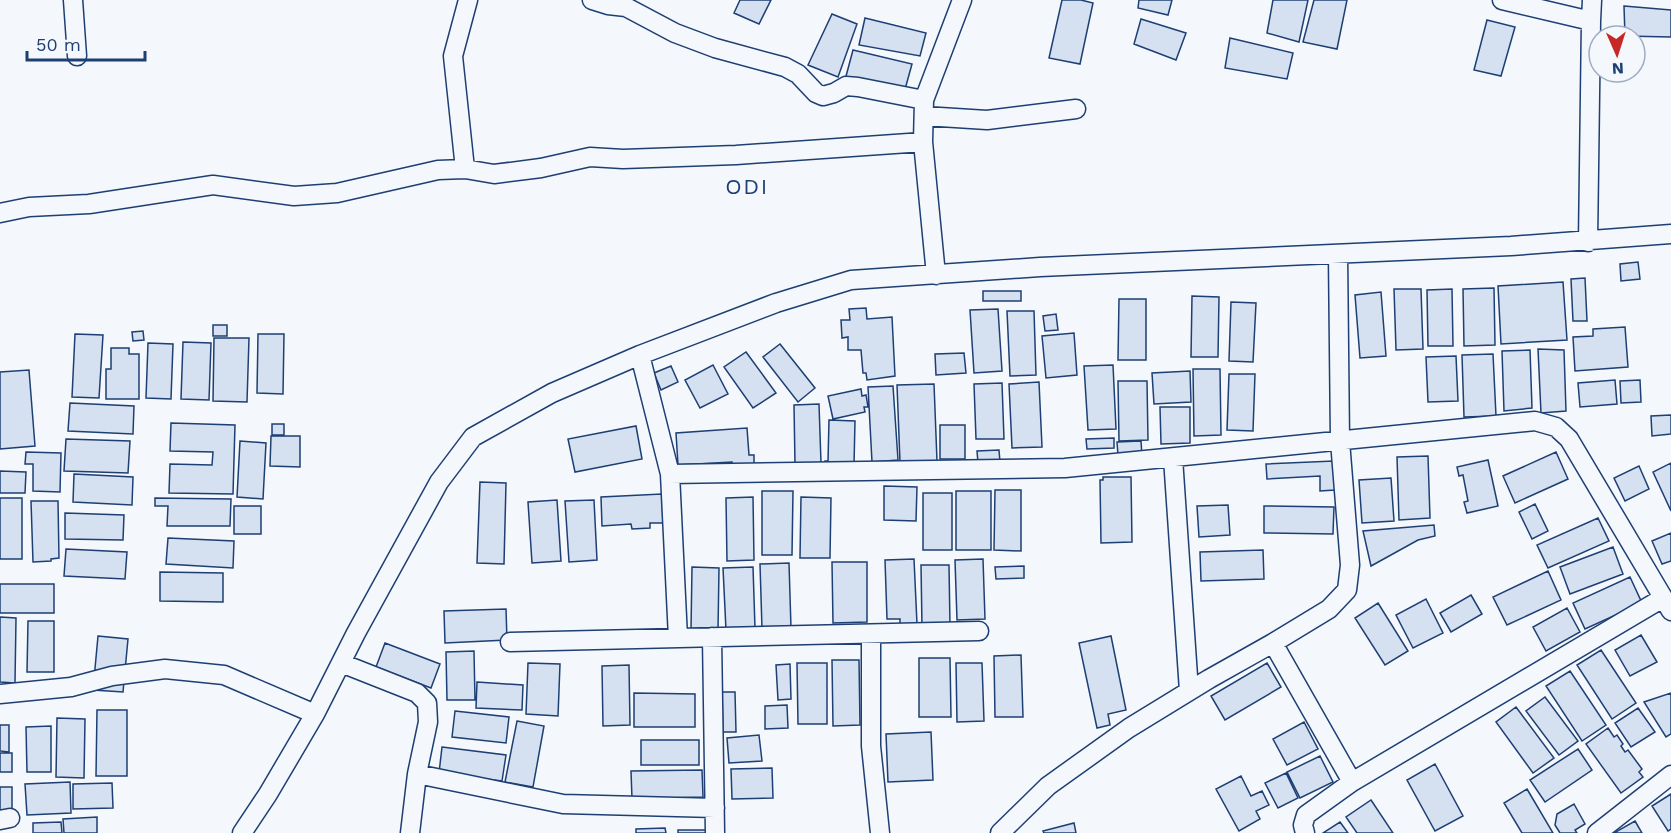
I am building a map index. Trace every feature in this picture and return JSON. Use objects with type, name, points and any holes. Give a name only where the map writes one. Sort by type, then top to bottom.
[{"type":"street","points":[[73,0],[77,56]]},
{"type":"street","points":[[465,170],[453,56],[468,0]]},
{"type":"street","points":[[592,0],[608,5],[631,3],[675,33],[715,48],[785,67],[798,74],[816,93],[823,96],[846,86],[858,87],[924,108],[987,120],[1076,110]]},
{"type":"street","points":[[936,275],[923,142],[924,108],[962,0]]},
{"type":"street","points":[[1502,0],[1590,21]]},
{"type":"street","points":[[1588,242],[1592,0]]},
{"type":"street","points":[[0,213],[29,207],[89,204],[213,185],[294,196],[337,192],[438,170],[465,170],[494,174],[541,168],[590,157],[623,159],[736,155],[923,142]]},
{"type":"street","points":[[242,833],[315,714],[439,482],[473,437],[552,393],[640,355],[776,303],[851,280],[1040,267],[1588,242],[1671,234]]},
{"type":"street","points":[[1000,833],[1048,786],[1129,728],[1329,609],[1347,590],[1350,565],[1340,441],[1338,254]]},
{"type":"street","points":[[640,355],[670,474],[678,638]]},
{"type":"street","points":[[670,474],[1065,468],[1535,421],[1556,427],[1569,439],[1667,604],[1352,782],[1306,815],[1303,825],[1305,833]]},
{"type":"street","points":[[1173,458],[1189,691]]},
{"type":"street","points":[[510,642],[980,632]]},
{"type":"street","points":[[871,634],[871,746],[880,833]]},
{"type":"street","points":[[712,637],[715,833]]},
{"type":"street","points":[[1273,643],[1352,782]]},
{"type":"street","points":[[341,663],[417,693],[427,704],[428,722],[417,774],[410,833]]},
{"type":"street","points":[[0,694],[71,687],[112,676],[165,669],[224,675],[315,714]]},
{"type":"street","points":[[417,774],[563,804],[715,808]]},
{"type":"street","points":[[1597,833],[1671,775]]},
{"type":"building","points":[[740,0],[771,0],[759,24],[734,13]]},
{"type":"building","points":[[1062,0],[1081,0],[1093,3],[1080,64],[1049,58]]},
{"type":"building","points":[[1139,0],[1172,0],[1168,15],[1138,8]]},
{"type":"building","points":[[1273,0],[1308,0],[1299,42],[1267,33]]},
{"type":"building","points":[[1314,0],[1347,0],[1337,49],[1303,42]]},
{"type":"building","points":[[1624,6],[1671,10],[1671,37],[1647,36],[1647,24],[1625,24]]},
{"type":"building","points":[[832,14],[857,24],[838,77],[808,65]]},
{"type":"building","points":[[865,18],[926,33],[920,56],[859,45]]},
{"type":"building","points":[[1141,19],[1186,33],[1176,60],[1134,44]]},
{"type":"building","points":[[1487,20],[1515,27],[1501,76],[1474,70]]},
{"type":"building","points":[[1230,38],[1293,53],[1287,79],[1225,68]]},
{"type":"building","points":[[853,50],[912,64],[904,93],[845,80]]},
{"type":"building","points":[[1638,262],[1640,279],[1621,281],[1620,264]]},
{"type":"building","points":[[1585,278],[1587,321],[1573,321],[1571,279]]},
{"type":"building","points":[[1563,282],[1567,340],[1501,344],[1498,286]]},
{"type":"building","points":[[1494,288],[1495,345],[1464,346],[1463,289]]},
{"type":"building","points":[[1394,289],[1421,289],[1423,349],[1396,350]]},
{"type":"building","points":[[1452,289],[1453,346],[1428,346],[1427,290]]},
{"type":"building","points":[[983,291],[1021,291],[1021,301],[983,301]]},
{"type":"building","points":[[1381,292],[1386,356],[1360,358],[1355,295]]},
{"type":"building","points":[[1192,296],[1219,297],[1218,357],[1191,357]]},
{"type":"building","points":[[1119,299],[1146,299],[1146,360],[1118,360]]},
{"type":"building","points":[[1231,302],[1256,303],[1253,362],[1229,361]]},
{"type":"building","points":[[866,308],[867,319],[892,317],[895,376],[867,380],[866,373],[863,373],[861,350],[848,350],[848,337],[842,338],[841,320],[850,320],[849,309]]},
{"type":"building","points":[[998,309],[1002,371],[974,373],[970,310]]},
{"type":"building","points":[[1007,311],[1034,311],[1036,375],[1010,376]]},
{"type":"building","points":[[1056,314],[1058,330],[1045,331],[1043,316]]},
{"type":"building","points":[[213,325],[227,325],[227,336],[213,336]]},
{"type":"building","points":[[1625,327],[1628,367],[1575,371],[1573,337],[1593,336],[1593,329]]},
{"type":"building","points":[[143,331],[144,340],[133,341],[132,332]]},
{"type":"building","points":[[1074,333],[1077,375],[1046,378],[1042,336]]},
{"type":"building","points":[[75,334],[103,335],[99,398],[72,397]]},
{"type":"building","points":[[258,334],[284,334],[283,394],[257,393]]},
{"type":"building","points":[[214,338],[249,338],[247,402],[213,401]]},
{"type":"building","points":[[183,342],[211,343],[209,400],[181,399]]},
{"type":"building","points":[[148,343],[173,344],[171,399],[146,398]]},
{"type":"building","points":[[780,344],[815,388],[798,402],[763,357]]},
{"type":"building","points":[[111,348],[129,348],[129,354],[139,354],[139,399],[106,399],[106,369],[111,369]]},
{"type":"building","points":[[1538,349],[1564,350],[1566,411],[1541,413]]},
{"type":"building","points":[[1530,350],[1532,408],[1504,411],[1502,351]]},
{"type":"building","points":[[746,352],[776,393],[753,408],[724,367]]},
{"type":"building","points":[[964,353],[966,373],[936,375],[935,354]]},
{"type":"building","points":[[1493,354],[1496,416],[1464,417],[1462,355]]},
{"type":"building","points":[[1456,356],[1458,401],[1428,402],[1426,357]]},
{"type":"building","points":[[713,365],[728,394],[700,408],[685,380]]},
{"type":"building","points":[[1113,365],[1116,429],[1088,430],[1084,366]]},
{"type":"building","points":[[671,366],[678,382],[661,390],[654,373]]},
{"type":"building","points":[[1193,369],[1220,369],[1221,435],[1194,436]]},
{"type":"building","points":[[29,370],[35,446],[0,449],[0,372]]},
{"type":"building","points":[[1190,371],[1191,402],[1154,404],[1152,373]]},
{"type":"building","points":[[1229,374],[1255,374],[1253,431],[1227,430]]},
{"type":"building","points":[[1615,380],[1617,404],[1580,407],[1578,383]]},
{"type":"building","points":[[1640,380],[1641,402],[1621,403],[1620,381]]},
{"type":"building","points":[[1118,381],[1147,381],[1148,440],[1119,441]]},
{"type":"building","points":[[1039,382],[1042,447],[1012,448],[1009,384]]},
{"type":"building","points":[[1002,383],[1004,439],[976,439],[974,384]]},
{"type":"building","points":[[934,384],[937,461],[900,462],[897,385]]},
{"type":"building","points":[[893,386],[898,460],[872,462],[868,387]]},
{"type":"building","points":[[861,389],[862,396],[866,395],[868,407],[864,407],[865,412],[833,419],[828,396]]},
{"type":"building","points":[[70,403],[134,406],[133,434],[68,431]]},
{"type":"building","points":[[819,404],[821,463],[795,464],[794,405]]},
{"type":"building","points":[[1160,407],[1190,407],[1190,443],[1161,444]]},
{"type":"building","points":[[1671,415],[1671,434],[1652,436],[1651,416]]},
{"type":"building","points":[[829,420],[855,421],[854,465],[825,474],[825,461],[828,461]]},
{"type":"building","points":[[171,423],[235,425],[233,494],[169,493],[170,464],[212,465],[213,452],[170,451]]},
{"type":"building","points":[[272,424],[284,424],[284,435],[272,435]]},
{"type":"building","points":[[940,425],[965,425],[965,459],[940,459]]},
{"type":"building","points":[[636,426],[642,459],[575,472],[568,439]]},
{"type":"building","points":[[747,428],[749,455],[754,455],[754,471],[732,471],[732,462],[678,465],[676,433]]},
{"type":"building","points":[[271,436],[300,436],[300,467],[270,466]]},
{"type":"building","points":[[1114,438],[1114,448],[1087,449],[1086,439]]},
{"type":"building","points":[[66,439],[130,441],[128,473],[64,471]]},
{"type":"building","points":[[240,441],[266,443],[263,499],[237,497]]},
{"type":"building","points":[[1141,441],[1142,456],[1118,455],[1117,442]]},
{"type":"building","points":[[999,450],[1000,462],[978,463],[977,451]]},
{"type":"building","points":[[26,452],[61,453],[60,492],[33,491],[33,464],[25,464]]},
{"type":"building","points":[[1556,452],[1568,479],[1515,503],[1503,476]]},
{"type":"building","points":[[1428,456],[1430,518],[1399,520],[1397,457]]},
{"type":"building","points":[[1488,460],[1498,506],[1467,513],[1464,502],[1468,501],[1463,475],[1459,476],[1457,467]]},
{"type":"building","points":[[1334,461],[1335,490],[1320,491],[1320,476],[1267,479],[1266,464]]},
{"type":"building","points":[[1671,463],[1671,511],[1653,472]]},
{"type":"building","points":[[1639,466],[1649,489],[1625,501],[1614,478]]},
{"type":"building","points":[[0,471],[26,472],[25,493],[0,493]]},
{"type":"building","points":[[74,474],[133,477],[132,505],[73,502]]},
{"type":"building","points":[[1103,477],[1131,477],[1132,542],[1101,543],[1100,480],[1103,480]]},
{"type":"building","points":[[1391,478],[1394,521],[1362,523],[1359,480]]},
{"type":"building","points":[[480,482],[506,483],[504,564],[477,563]]},
{"type":"building","points":[[884,486],[917,487],[916,521],[884,520]]},
{"type":"building","points":[[995,490],[1021,490],[1021,551],[994,550]]},
{"type":"building","points":[[762,491],[793,491],[792,555],[762,555]]},
{"type":"building","points":[[956,491],[991,491],[991,550],[956,550]]},
{"type":"building","points":[[923,493],[952,493],[952,550],[923,550]]},
{"type":"building","points":[[662,494],[663,523],[650,523],[650,528],[632,529],[631,524],[602,526],[601,497]]},
{"type":"building","points":[[753,497],[754,560],[727,561],[726,498]]},
{"type":"building","points":[[801,497],[831,498],[830,558],[800,558]]},
{"type":"building","points":[[0,498],[22,498],[22,559],[0,559]]},
{"type":"building","points":[[155,498],[231,499],[230,526],[167,526],[168,506],[155,506]]},
{"type":"building","points":[[557,500],[561,561],[532,563],[528,502]]},
{"type":"building","points":[[594,500],[597,560],[569,562],[565,501]]},
{"type":"building","points":[[31,501],[58,501],[59,558],[33,562]]},
{"type":"building","points":[[1535,504],[1548,531],[1532,539],[1519,512]]},
{"type":"building","points":[[1228,505],[1230,535],[1199,537],[1197,506]]},
{"type":"building","points":[[234,506],[261,506],[261,534],[234,534]]},
{"type":"building","points":[[1264,506],[1334,507],[1333,534],[1264,533]]},
{"type":"building","points":[[65,513],[124,515],[123,540],[65,539]]},
{"type":"building","points":[[1598,518],[1609,541],[1548,568],[1537,545]]},
{"type":"building","points":[[1434,525],[1435,536],[1418,540],[1371,566],[1363,531]]},
{"type":"building","points":[[1671,533],[1671,561],[1662,564],[1652,541]]},
{"type":"building","points":[[168,538],[234,541],[233,568],[166,564]]},
{"type":"building","points":[[1613,547],[1623,574],[1570,594],[1560,567]]},
{"type":"building","points":[[66,549],[127,552],[125,579],[64,576]]},
{"type":"building","points":[[1263,550],[1264,579],[1201,581],[1200,552]]},
{"type":"building","points":[[914,559],[917,624],[900,624],[900,619],[887,619],[885,560]]},
{"type":"building","points":[[983,559],[985,619],[957,620],[955,560]]},
{"type":"building","points":[[832,562],[867,562],[867,622],[833,623]]},
{"type":"building","points":[[789,563],[791,628],[762,629],[760,564]]},
{"type":"building","points":[[921,565],[949,565],[950,626],[922,627]]},
{"type":"building","points":[[1024,566],[1024,578],[996,579],[995,567]]},
{"type":"building","points":[[692,567],[719,568],[718,631],[691,630]]},
{"type":"building","points":[[753,567],[755,628],[726,630],[723,568]]},
{"type":"building","points":[[1548,571],[1561,600],[1507,625],[1493,597]]},
{"type":"building","points":[[160,572],[223,573],[223,602],[160,601]]},
{"type":"building","points":[[1630,577],[1642,603],[1585,629],[1573,603]]},
{"type":"building","points":[[0,584],[54,584],[54,613],[0,613]]},
{"type":"building","points":[[1471,595],[1482,614],[1451,632],[1440,613]]},
{"type":"building","points":[[1426,599],[1443,633],[1413,648],[1396,615]]},
{"type":"building","points":[[1378,603],[1408,651],[1385,665],[1355,618]]},
{"type":"building","points":[[1567,608],[1580,632],[1546,651],[1533,627]]},
{"type":"building","points":[[506,609],[507,640],[445,643],[444,611]]},
{"type":"building","points":[[0,617],[16,618],[15,683],[0,682]]},
{"type":"building","points":[[28,621],[54,621],[54,672],[27,672]]},
{"type":"building","points":[[1641,635],[1657,662],[1630,676],[1615,650]]},
{"type":"building","points":[[98,636],[128,639],[123,692],[93,690]]},
{"type":"building","points":[[1111,636],[1126,710],[1108,714],[1110,725],[1097,728],[1079,643]]},
{"type":"building","points":[[385,643],[440,664],[431,688],[376,667]]},
{"type":"building","points":[[1601,650],[1636,703],[1612,719],[1577,665]]},
{"type":"building","points":[[474,651],[475,700],[447,700],[446,652]]},
{"type":"building","points":[[1021,655],[1023,717],[995,717],[994,656]]},
{"type":"building","points":[[919,658],[950,658],[951,717],[919,717]]},
{"type":"building","points":[[832,660],[859,660],[860,725],[833,726]]},
{"type":"building","points":[[528,663],[560,664],[558,716],[526,714]]},
{"type":"building","points":[[797,663],[827,663],[827,724],[798,724]]},
{"type":"building","points":[[956,663],[982,663],[984,721],[957,722]]},
{"type":"building","points":[[1267,663],[1281,687],[1225,720],[1211,696]]},
{"type":"building","points":[[790,664],[791,699],[778,700],[776,665]]},
{"type":"building","points":[[629,665],[630,725],[603,726],[602,666]]},
{"type":"building","points":[[1570,671],[1606,725],[1582,741],[1546,686]]},
{"type":"building","points":[[477,682],[523,685],[522,710],[476,708]]},
{"type":"building","points":[[722,692],[735,692],[736,732],[723,732]]},
{"type":"building","points":[[634,693],[695,694],[695,727],[634,727]]},
{"type":"building","points":[[1671,693],[1671,734],[1666,737],[1644,702]]},
{"type":"building","points":[[1545,697],[1578,741],[1559,755],[1526,711]]},
{"type":"building","points":[[787,705],[788,728],[765,729],[765,706]]},
{"type":"building","points":[[1516,707],[1554,758],[1533,773],[1496,722]]},
{"type":"building","points":[[1638,708],[1655,732],[1631,747],[1615,723]]},
{"type":"building","points":[[97,710],[127,710],[127,776],[96,776]]},
{"type":"building","points":[[455,711],[509,717],[506,743],[452,737]]},
{"type":"building","points":[[57,718],[85,719],[84,778],[56,777]]},
{"type":"building","points":[[517,721],[544,726],[533,787],[505,782]]},
{"type":"building","points":[[1304,722],[1318,749],[1287,765],[1273,739]]},
{"type":"building","points":[[0,725],[9,725],[9,752],[0,751]]},
{"type":"building","points":[[51,726],[51,772],[27,772],[26,727]]},
{"type":"building","points":[[1608,728],[1614,737],[1617,735],[1625,752],[1628,750],[1642,769],[1639,772],[1643,777],[1621,793],[1586,744]]},
{"type":"building","points":[[931,732],[933,780],[888,782],[886,734]]},
{"type":"building","points":[[759,735],[762,761],[729,763],[727,738]]},
{"type":"building","points":[[641,740],[699,740],[699,765],[641,765]]},
{"type":"building","points":[[442,747],[506,755],[502,781],[439,773]]},
{"type":"building","points":[[1578,749],[1592,770],[1545,802],[1530,780]]},
{"type":"building","points":[[0,753],[12,753],[12,772],[0,772]]},
{"type":"building","points":[[1320,756],[1333,782],[1300,798],[1287,772]]},
{"type":"building","points":[[1435,764],[1463,816],[1435,831],[1407,780]]},
{"type":"building","points":[[772,768],[773,798],[732,799],[731,769]]},
{"type":"building","points":[[702,770],[703,797],[632,799],[631,771]]},
{"type":"building","points":[[1286,773],[1298,798],[1278,808],[1265,783]]},
{"type":"building","points":[[1241,776],[1251,796],[1262,791],[1269,805],[1256,811],[1260,819],[1239,831],[1216,789]]},
{"type":"building","points":[[70,782],[71,813],[27,815],[25,784]]},
{"type":"building","points":[[112,783],[113,808],[73,809],[73,784]]},
{"type":"building","points":[[0,787],[12,787],[12,818],[0,818]]},
{"type":"building","points":[[1527,789],[1553,833],[1522,833],[1504,803]]},
{"type":"building","points":[[1671,794],[1671,829],[1668,831],[1652,806]]},
{"type":"building","points":[[1371,800],[1393,833],[1357,833],[1346,817]]},
{"type":"building","points":[[1574,804],[1585,824],[1575,830],[1577,833],[1560,833],[1555,825],[1557,814]]},
{"type":"building","points":[[97,817],[97,833],[64,833],[63,819]]},
{"type":"building","points":[[1635,821],[1642,833],[1614,833]]},
{"type":"building","points":[[61,822],[62,833],[33,833],[33,823]]},
{"type":"building","points":[[1340,822],[1348,833],[1323,833]]},
{"type":"building","points":[[1074,823],[1076,833],[1044,833],[1043,831]]},
{"type":"building","points":[[665,828],[666,833],[636,833],[636,829]]},
{"type":"building","points":[[678,830],[706,830],[706,833],[678,833]]},
{"type":"district","name":"ODI","points":[[747,186]]}]
